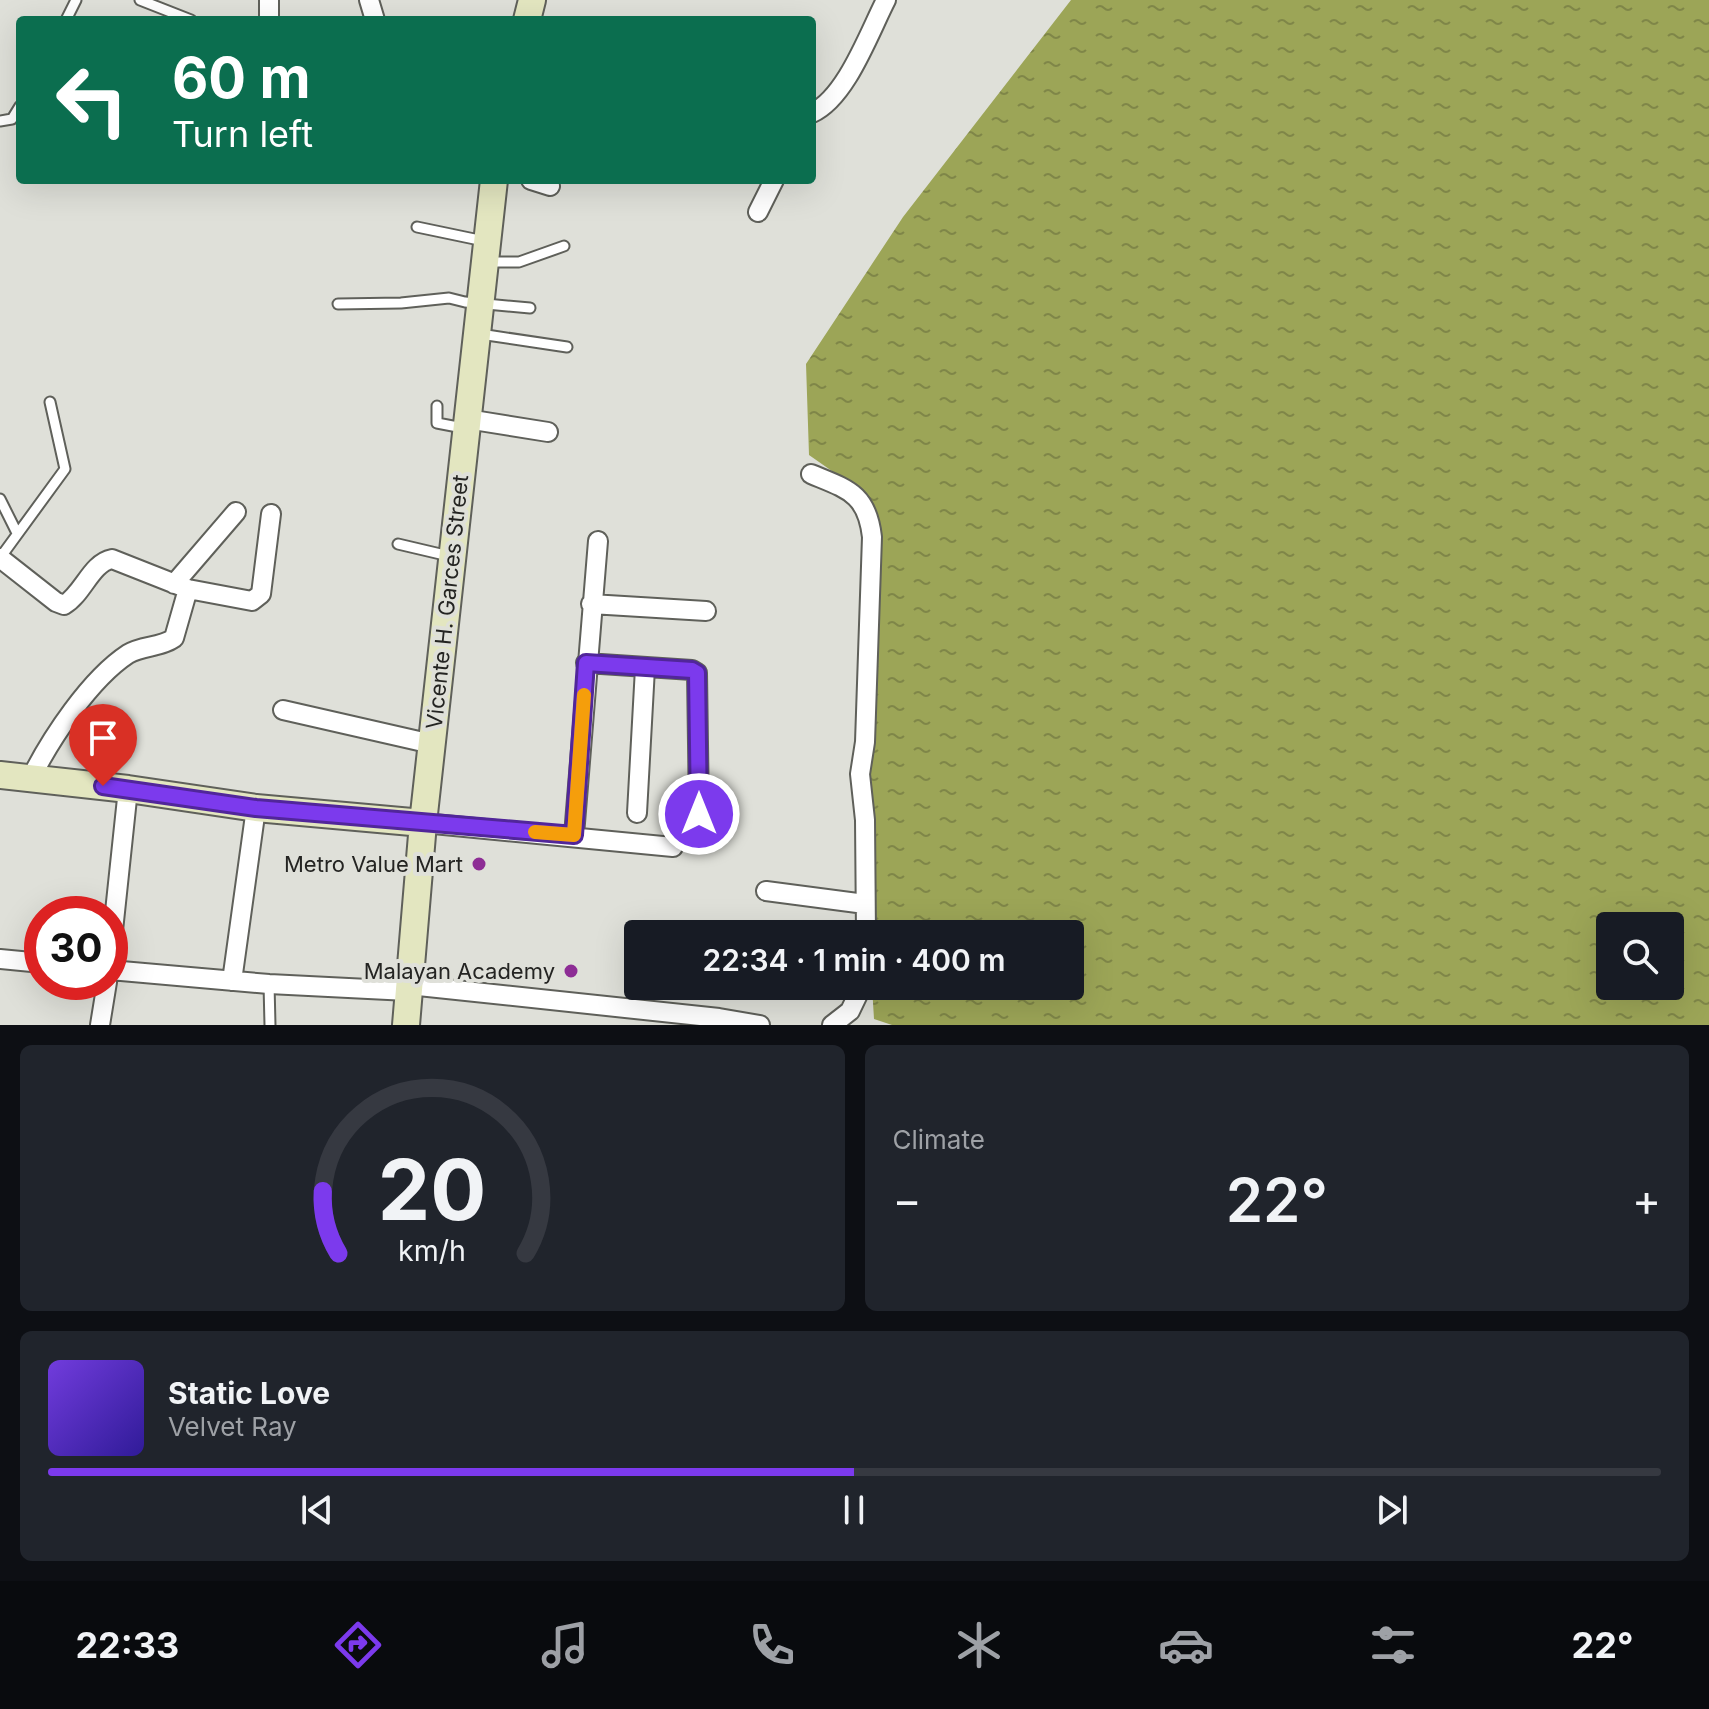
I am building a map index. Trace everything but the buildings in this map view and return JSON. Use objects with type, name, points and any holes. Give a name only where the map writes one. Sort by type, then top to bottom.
[{"type":"street","points":[[816,111],[824,107],[839,89],[886,0]]},
{"type":"street","name":"Vicente H. Garces Street","points":[[406,1025],[423,823],[494,184]]},
{"type":"street","points":[[544,184],[550,186]]},
{"type":"street","points":[[758,212],[772,184]]},
{"type":"street","points":[[467,424],[548,432]]},
{"type":"street","points":[[811,474],[852,491],[862,501],[870,519],[872,537],[865,742],[860,774],[865,820],[866,920]]},
{"type":"street","points":[[31,778],[48,746],[111,667],[139,647],[163,645],[174,638],[181,587],[236,512]]},
{"type":"street","points":[[0,558],[64,605],[74,598],[106,559],[181,587],[248,602],[261,594],[271,514]]},
{"type":"street","points":[[574,835],[598,541]]},
{"type":"street","points":[[591,604],[706,611]]},
{"type":"street","points":[[586,663],[692,670],[697,673],[699,814]]},
{"type":"street","points":[[637,813],[645,668]]},
{"type":"street","points":[[283,710],[432,744]]},
{"type":"street","points":[[0,775],[128,789],[256,808],[574,835],[673,847]]},
{"type":"street","points":[[117,896],[128,789]]},
{"type":"street","points":[[232,981],[256,808]]},
{"type":"street","points":[[766,891],[865,904]]},
{"type":"street","points":[[0,959],[24,961]]},
{"type":"street","points":[[128,972],[269,984],[409,988],[719,1018],[760,1025]]},
{"type":"street","points":[[100,1025],[104,1000]]},
{"type":"street","points":[[832,1025],[850,1011],[855,1000]]},
{"type":"lane","points":[[140,0],[172,16]]},
{"type":"lane","points":[[417,227],[519,262],[564,246]]},
{"type":"lane","points":[[338,304],[401,303],[449,298],[530,308]]},
{"type":"lane","points":[[477,334],[567,347]]},
{"type":"lane","points":[[0,558],[65,469],[50,402]]},
{"type":"lane","points":[[437,406],[437,423],[467,424]]},
{"type":"lane","points":[[0,499],[17,533]]},
{"type":"lane","points":[[398,544],[452,557]]},
{"type":"lane","points":[[269,984],[270,1025]]},
{"type":"water","points":[[1071,0],[1709,0],[1709,1025],[892,1025],[874,1019],[873,1000],[1084,1000],[1084,920],[869,920],[863,767],[873,583],[859,490],[809,455],[806,364],[903,217]]},
{"type":"slow traffic","points":[[535,832],[574,835],[584,695]]},
{"type":"place","name":"Metro Value Mart","points":[[479,864]]},
{"type":"place","name":"Malayan Academy","points":[[571,971]]},
{"type":"route","points":[[103,786],[256,808],[574,835],[586,663],[692,670],[697,673],[699,814]]}]
